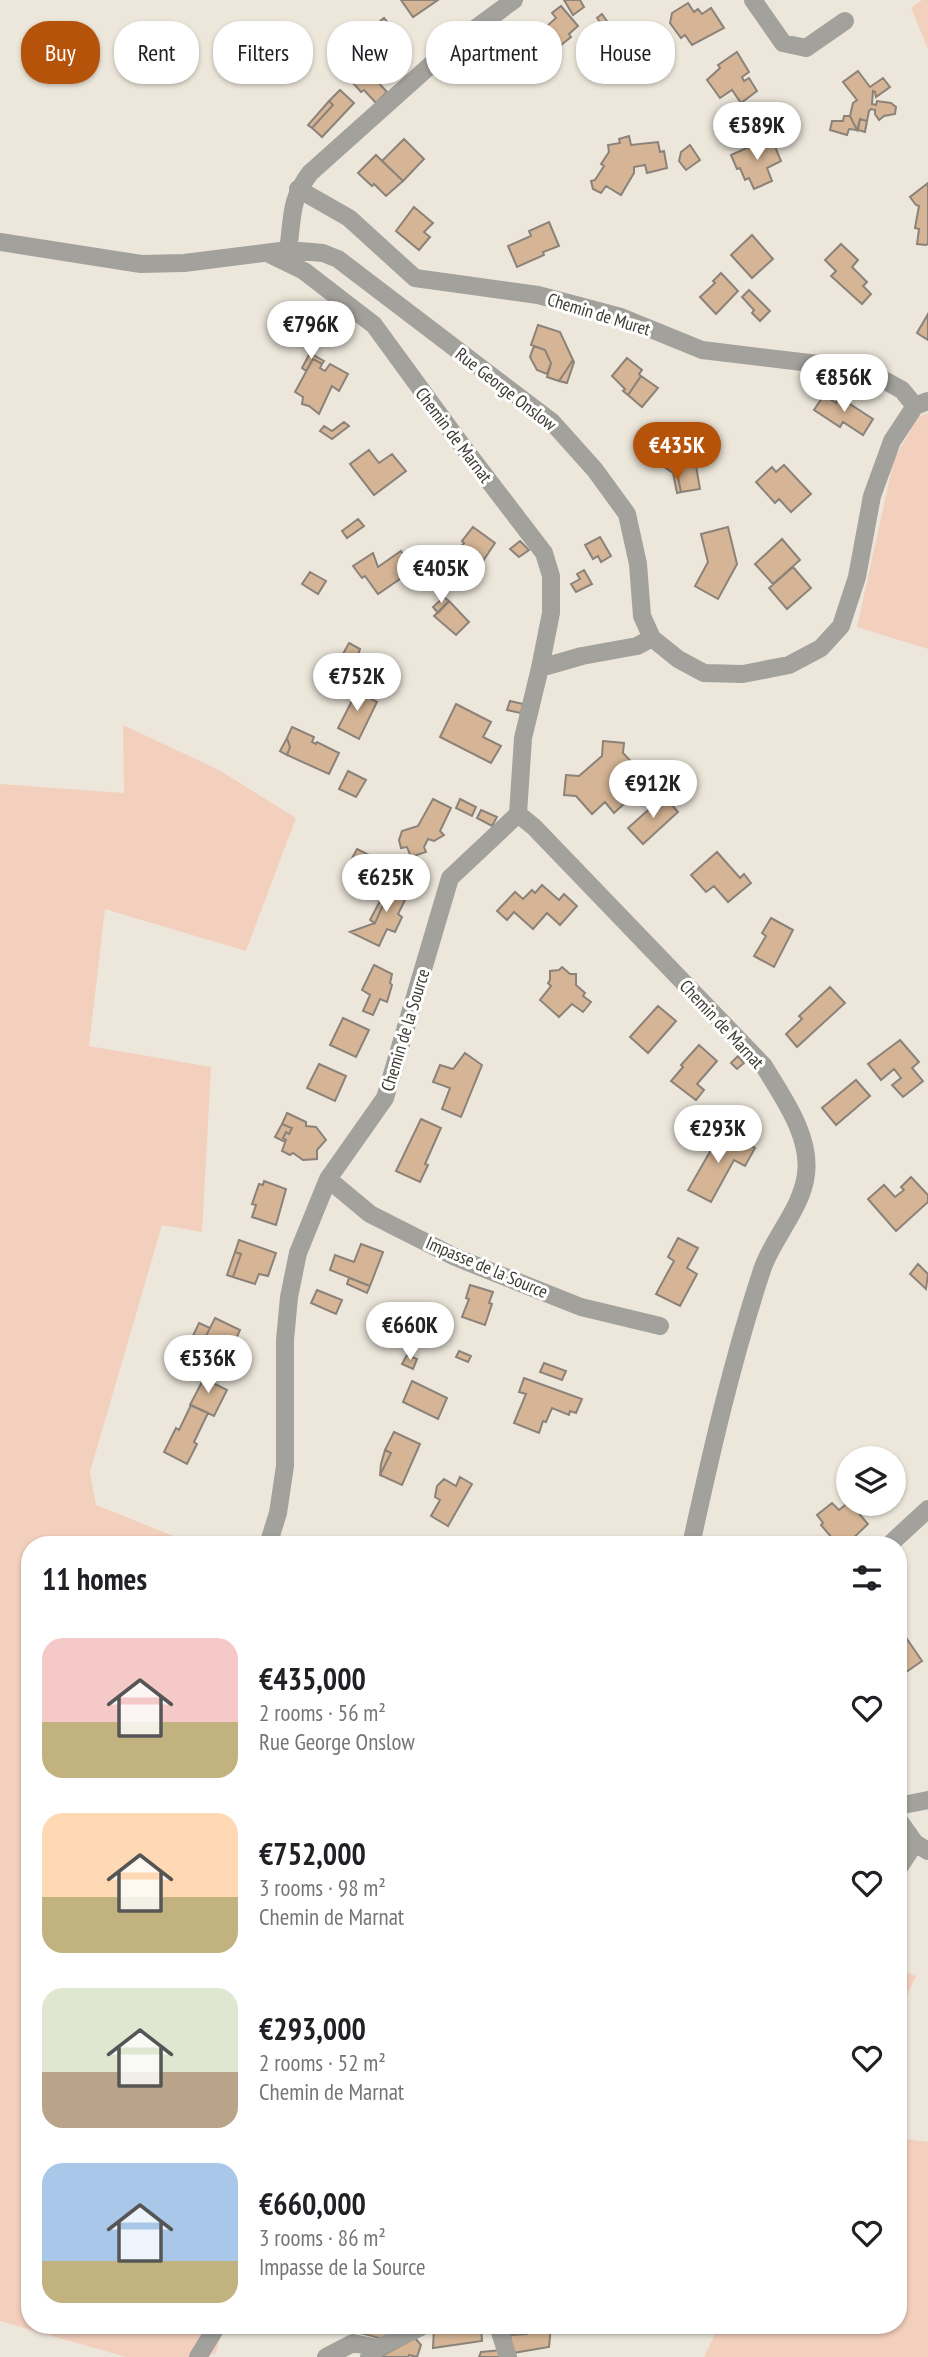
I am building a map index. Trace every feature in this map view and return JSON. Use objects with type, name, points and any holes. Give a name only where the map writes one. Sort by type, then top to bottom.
[{"type":"street","points":[[288,250],[293,203],[310,173],[453,44],[514,0]]},
{"type":"street","points":[[752,0],[783,43],[795,46],[807,48],[845,21]]},
{"type":"street","name":"Chemin de Muret","points":[[299,189],[349,218],[415,278],[550,298],[621,317],[702,350],[827,365],[882,379],[922,404]]},
{"type":"street","name":"Rue George Onslow","points":[[0,242],[141,264],[184,263],[288,250],[323,253],[338,259],[552,422],[595,470],[627,514],[638,565],[642,616],[652,638]]},
{"type":"street","name":"Chemin de Marnat","points":[[267,253],[304,271],[374,325],[544,553],[551,576],[551,613],[523,738],[518,814],[534,827],[764,1066],[792,1113],[804,1146],[807,1172],[801,1195],[768,1253],[744,1325],[717,1426],[693,1536]]},
{"type":"street","points":[[540,668],[582,656],[637,646],[652,638],[678,659],[704,673],[743,674],[789,665],[821,648],[841,626],[857,577],[872,496],[892,441],[922,404]]},
{"type":"street","name":"Chemin de la Source","points":[[271,1536],[278,1513],[285,1466],[285,1340],[289,1297],[298,1253],[328,1179],[385,1098],[450,878],[518,814]]},
{"type":"street","name":"Impasse de la Source","points":[[328,1179],[370,1214],[455,1257],[581,1307],[660,1326]]},
{"type":"street","points":[[898,1536],[928,1508]]},
{"type":"street","points":[[907,1804],[928,1800]]},
{"type":"street","points":[[907,1830],[922,1847],[907,1861]]},
{"type":"street","points":[[198,2357],[212,2334]]},
{"type":"street","points":[[326,2357],[353,2343],[374,2353],[408,2334]]},
{"type":"street","points":[[501,2334],[508,2357]]},
{"type":"shaded area","points":[[922,0],[928,0],[928,49],[911,8]]},
{"type":"shaded area","points":[[928,413],[928,649],[857,627],[894,459],[918,417]]},
{"type":"shaded area","points":[[123,725],[219,770],[296,818],[246,951],[105,909],[89,1046],[211,1067],[202,1232],[162,1225],[90,1472],[96,1505],[174,1536],[21,1536],[21,2327],[0,2321],[0,784],[124,793]]},
{"type":"shaded area","points":[[907,1973],[916,1976],[907,1995]]},
{"type":"shaded area","points":[[907,2139],[928,2142],[928,2357],[704,2357],[715,2334],[907,2334]]},
{"type":"shaded area","points":[[46,2334],[221,2334],[216,2353],[205,2357],[126,2357]]},
{"type":"building","points":[[401,0],[438,0],[413,17]]},
{"type":"building","points":[[564,0],[580,0],[584,7],[573,15]]},
{"type":"building","points":[[688,3],[694,12],[698,9],[702,14],[711,8],[724,28],[692,45],[685,35],[681,38],[675,30],[675,21],[670,21],[672,13]]},
{"type":"building","points":[[561,6],[576,24],[576,28],[569,34],[571,37],[562,44],[562,21],[553,21],[556,18],[552,13]]},
{"type":"building","points":[[602,14],[607,21],[599,21],[597,18]]},
{"type":"building","points":[[737,52],[749,72],[742,77],[744,81],[749,78],[757,91],[741,103],[732,90],[720,98],[707,80],[720,68],[718,65]]},
{"type":"building","points":[[858,71],[870,87],[883,78],[890,87],[876,97],[873,91],[872,104],[876,105],[877,101],[891,103],[896,107],[895,114],[879,120],[875,110],[871,109],[867,121],[860,119],[857,130],[850,116],[853,103],[857,100],[843,82]]},
{"type":"building","points":[[354,84],[380,84],[387,92],[376,103],[364,90],[361,92]]},
{"type":"building","points":[[340,90],[354,103],[322,137],[312,128],[333,105],[329,101]]},
{"type":"building","points":[[329,101],[333,105],[312,128],[308,125]]},
{"type":"building","points":[[844,116],[850,116],[857,130],[849,129],[847,135],[830,130],[832,121],[843,121]]},
{"type":"building","points":[[860,119],[867,121],[865,132],[858,130]]},
{"type":"building","points":[[629,136],[631,145],[658,142],[660,152],[664,151],[667,168],[647,173],[645,165],[634,167],[634,173],[621,195],[606,186],[601,193],[593,189],[591,181],[595,180],[604,166],[601,164],[609,152],[608,145],[620,143],[619,139]]},
{"type":"building","points":[[771,137],[781,161],[767,168],[772,181],[754,189],[749,178],[745,180],[740,168],[737,169],[731,155],[753,145],[754,148]]},
{"type":"building","points":[[404,139],[424,159],[403,181],[382,161]]},
{"type":"building","points":[[690,145],[700,160],[686,170],[679,161],[681,152]]},
{"type":"building","points":[[376,155],[403,181],[386,196],[358,173]]},
{"type":"building","points":[[928,183],[926,245],[917,244],[919,229],[915,228],[919,206],[910,197]]},
{"type":"building","points":[[414,207],[433,223],[424,232],[430,237],[419,250],[396,231]]},
{"type":"building","points":[[549,222],[559,246],[517,267],[508,246],[531,236],[529,231]]},
{"type":"building","points":[[752,235],[773,259],[752,278],[731,255]]},
{"type":"building","points":[[841,244],[858,260],[852,267],[867,282],[863,286],[871,294],[862,304],[831,276],[836,271],[825,260]]},
{"type":"building","points":[[721,273],[738,291],[716,314],[700,297]]},
{"type":"building","points":[[749,290],[770,311],[760,321],[742,297]]},
{"type":"building","points":[[928,314],[928,340],[917,333]]},
{"type":"building","points":[[538,325],[560,332],[573,360],[559,381],[547,377],[551,363],[545,350],[531,345]]},
{"type":"building","points":[[534,346],[545,350],[551,363],[547,374],[537,370],[530,357]]},
{"type":"building","points":[[310,353],[324,361],[322,364],[313,359],[306,371],[302,368]]},
{"type":"building","points":[[627,358],[642,370],[628,395],[612,376]]},
{"type":"building","points":[[313,359],[322,364],[320,368],[325,371],[330,364],[348,374],[339,391],[332,386],[319,414],[302,404],[303,397],[295,392]]},
{"type":"building","points":[[573,360],[567,383],[559,381]]},
{"type":"building","points":[[641,376],[658,388],[642,407],[628,395]]},
{"type":"building","points":[[824,395],[836,403],[839,397],[873,419],[863,435],[843,422],[840,427],[814,410]]},
{"type":"building","points":[[344,422],[349,426],[332,439],[320,431],[324,426],[332,431]]},
{"type":"building","points":[[670,442],[686,453],[688,461],[695,460],[700,489],[681,492],[677,472],[673,473],[657,462]]},
{"type":"building","points":[[369,450],[379,463],[392,454],[406,471],[374,495],[350,464]]},
{"type":"building","points":[[784,465],[811,494],[791,512],[779,499],[775,503],[756,482],[772,467],[776,472]]},
{"type":"building","points":[[677,472],[681,492],[677,493],[673,473]]},
{"type":"building","points":[[358,519],[364,526],[347,538],[342,531]]},
{"type":"building","points":[[473,527],[495,543],[475,573],[470,569],[462,571],[453,564],[452,552],[464,543],[462,541]]},
{"type":"building","points":[[728,527],[737,564],[718,599],[695,586],[708,562],[701,534]]},
{"type":"building","points":[[600,537],[611,556],[601,562],[598,556],[593,559],[585,545]]},
{"type":"building","points":[[782,539],[800,560],[773,584],[755,564]]},
{"type":"building","points":[[520,541],[529,550],[519,557],[510,549]]},
{"type":"building","points":[[401,551],[413,570],[378,594],[365,576],[362,578],[353,566],[373,553],[378,567]]},
{"type":"building","points":[[793,567],[811,588],[787,609],[769,588]]},
{"type":"building","points":[[584,570],[592,584],[576,592],[571,584],[580,579],[577,574]]},
{"type":"building","points":[[310,572],[326,581],[318,594],[302,584]]},
{"type":"building","points":[[444,597],[449,601],[438,613],[433,607]]},
{"type":"building","points":[[449,601],[469,622],[456,635],[434,616]]},
{"type":"building","points":[[349,643],[360,649],[358,655],[382,668],[370,688],[335,668]]},
{"type":"building","points":[[347,686],[377,702],[359,739],[338,728],[353,699],[343,694]]},
{"type":"building","points":[[510,701],[523,704],[521,713],[507,710]]},
{"type":"building","points":[[456,704],[491,722],[483,737],[501,746],[491,763],[440,737]]},
{"type":"building","points":[[292,727],[314,737],[312,742],[339,753],[329,774],[287,755],[290,747],[287,738]]},
{"type":"building","points":[[287,738],[290,747],[287,755],[280,751]]},
{"type":"building","points":[[603,741],[624,743],[623,753],[640,771],[627,783],[636,793],[614,813],[605,802],[592,814],[576,796],[564,795],[566,775],[579,776],[602,756]]},
{"type":"building","points":[[348,771],[366,780],[356,797],[339,789]]},
{"type":"building","points":[[664,796],[678,812],[643,844],[628,828]]},
{"type":"building","points":[[433,799],[451,808],[440,831],[444,835],[434,841],[428,839],[424,847],[426,852],[411,857],[407,847],[401,848],[399,840],[402,831],[418,826]]},
{"type":"building","points":[[460,799],[476,807],[472,816],[456,808]]},
{"type":"building","points":[[481,810],[497,817],[492,826],[477,818]]},
{"type":"building","points":[[357,849],[369,855],[363,868],[350,862]]},
{"type":"building","points":[[717,852],[740,878],[744,874],[751,883],[728,902],[714,886],[706,892],[691,875]]},
{"type":"building","points":[[350,862],[363,868],[356,881],[344,875]]},
{"type":"building","points":[[390,880],[410,890],[398,914],[402,917],[395,932],[387,929],[379,946],[350,932],[375,923],[384,903],[380,901]]},
{"type":"building","points":[[542,885],[559,900],[564,894],[577,906],[560,925],[547,913],[533,929],[514,912],[507,920],[497,911],[515,892],[523,899],[532,890],[535,893]]},
{"type":"building","points":[[380,901],[384,903],[375,923],[370,920]]},
{"type":"building","points":[[771,918],[793,930],[774,967],[754,956],[766,936],[762,933]]},
{"type":"building","points":[[374,965],[392,974],[392,985],[387,1002],[380,999],[373,1015],[363,1011],[370,995],[362,990]]},
{"type":"building","points":[[562,967],[570,974],[576,974],[576,985],[591,1002],[583,1012],[572,1004],[559,1017],[540,1000],[551,986],[548,983],[550,971]]},
{"type":"building","points":[[830,987],[845,1003],[797,1047],[786,1034],[802,1019],[799,1016]]},
{"type":"building","points":[[658,1006],[676,1021],[648,1053],[630,1037]]},
{"type":"building","points":[[343,1018],[369,1030],[356,1057],[330,1045]]},
{"type":"building","points":[[900,1040],[919,1062],[912,1068],[923,1081],[903,1097],[892,1085],[901,1078],[894,1069],[881,1080],[868,1064]]},
{"type":"building","points":[[699,1045],[717,1061],[697,1084],[704,1090],[696,1100],[671,1081]]},
{"type":"building","points":[[465,1053],[482,1065],[461,1117],[442,1109],[450,1088],[433,1082],[440,1065],[453,1069]]},
{"type":"building","points":[[738,1056],[744,1063],[737,1069],[731,1063]]},
{"type":"building","points":[[319,1064],[346,1076],[335,1101],[307,1088]]},
{"type":"building","points":[[856,1080],[870,1096],[836,1125],[822,1108]]},
{"type":"building","points":[[287,1113],[306,1122],[306,1126],[316,1127],[326,1140],[317,1150],[317,1159],[303,1160],[293,1153],[290,1155],[282,1151],[286,1140],[283,1138],[292,1128],[282,1124]]},
{"type":"building","points":[[421,1119],[441,1128],[420,1182],[396,1171]]},
{"type":"building","points":[[282,1124],[292,1128],[283,1138],[285,1142],[275,1137]]},
{"type":"building","points":[[713,1132],[741,1148],[744,1142],[755,1148],[745,1166],[734,1160],[711,1202],[688,1190],[711,1150],[705,1147]]},
{"type":"building","points":[[911,1177],[928,1195],[928,1202],[896,1231],[868,1199],[884,1185],[895,1197],[904,1190],[901,1187]]},
{"type":"building","points":[[264,1181],[286,1189],[276,1225],[252,1217],[256,1205],[252,1204],[259,1184],[263,1185]]},
{"type":"building","points":[[678,1238],[698,1248],[687,1268],[697,1274],[680,1306],[656,1294],[674,1261],[668,1257]]},
{"type":"building","points":[[239,1240],[276,1253],[268,1276],[259,1274],[255,1284],[233,1277],[241,1254],[235,1252]]},
{"type":"building","points":[[361,1244],[383,1252],[370,1286],[330,1270],[335,1255],[354,1262]]},
{"type":"building","points":[[235,1252],[241,1254],[233,1277],[227,1275]]},
{"type":"building","points":[[918,1264],[928,1274],[926,1289],[910,1274]]},
{"type":"building","points":[[349,1278],[370,1286],[367,1293],[347,1284]]},
{"type":"building","points":[[470,1285],[493,1292],[485,1325],[462,1317],[469,1299],[466,1298]]},
{"type":"building","points":[[317,1290],[342,1300],[336,1314],[311,1303]]},
{"type":"building","points":[[215,1318],[240,1330],[230,1352],[236,1355],[228,1371],[212,1363],[216,1355],[200,1348]]},
{"type":"building","points":[[199,1323],[210,1328],[200,1348],[190,1342]]},
{"type":"building","points":[[459,1351],[471,1356],[468,1362],[456,1357]]},
{"type":"building","points":[[407,1355],[417,1359],[413,1369],[402,1364]]},
{"type":"building","points":[[544,1363],[566,1371],[562,1380],[540,1372]]},
{"type":"building","points":[[195,1368],[207,1374],[205,1379],[227,1390],[214,1416],[190,1405],[203,1380],[191,1374]]},
{"type":"building","points":[[524,1378],[582,1399],[576,1413],[570,1411],[569,1415],[552,1408],[539,1433],[514,1423],[526,1394],[519,1392]]},
{"type":"building","points":[[412,1381],[447,1398],[438,1419],[403,1402]]},
{"type":"building","points":[[191,1405],[208,1413],[187,1464],[164,1452]]},
{"type":"building","points":[[394,1432],[420,1444],[402,1485],[380,1475],[391,1453],[385,1450]]},
{"type":"building","points":[[385,1450],[391,1453],[380,1475],[381,1464]]},
{"type":"building","points":[[460,1477],[472,1484],[448,1526],[431,1516],[440,1500],[435,1497],[437,1486],[444,1479],[456,1486]]},
{"type":"building","points":[[832,1503],[836,1507],[836,1516],[861,1516],[868,1524],[855,1536],[830,1536],[817,1515]]},
{"type":"building","points":[[907,1639],[922,1661],[907,1671]]},
{"type":"building","points":[[364,2334],[393,2334],[383,2339]]},
{"type":"building","points":[[434,2334],[482,2334],[482,2341],[433,2348]]},
{"type":"building","points":[[550,2334],[549,2347],[513,2353],[510,2335]]},
{"type":"building","points":[[415,2338],[421,2345],[417,2357],[380,2357]]},
{"type":"building","points":[[502,2350],[502,2357],[479,2357],[481,2352]]}]
